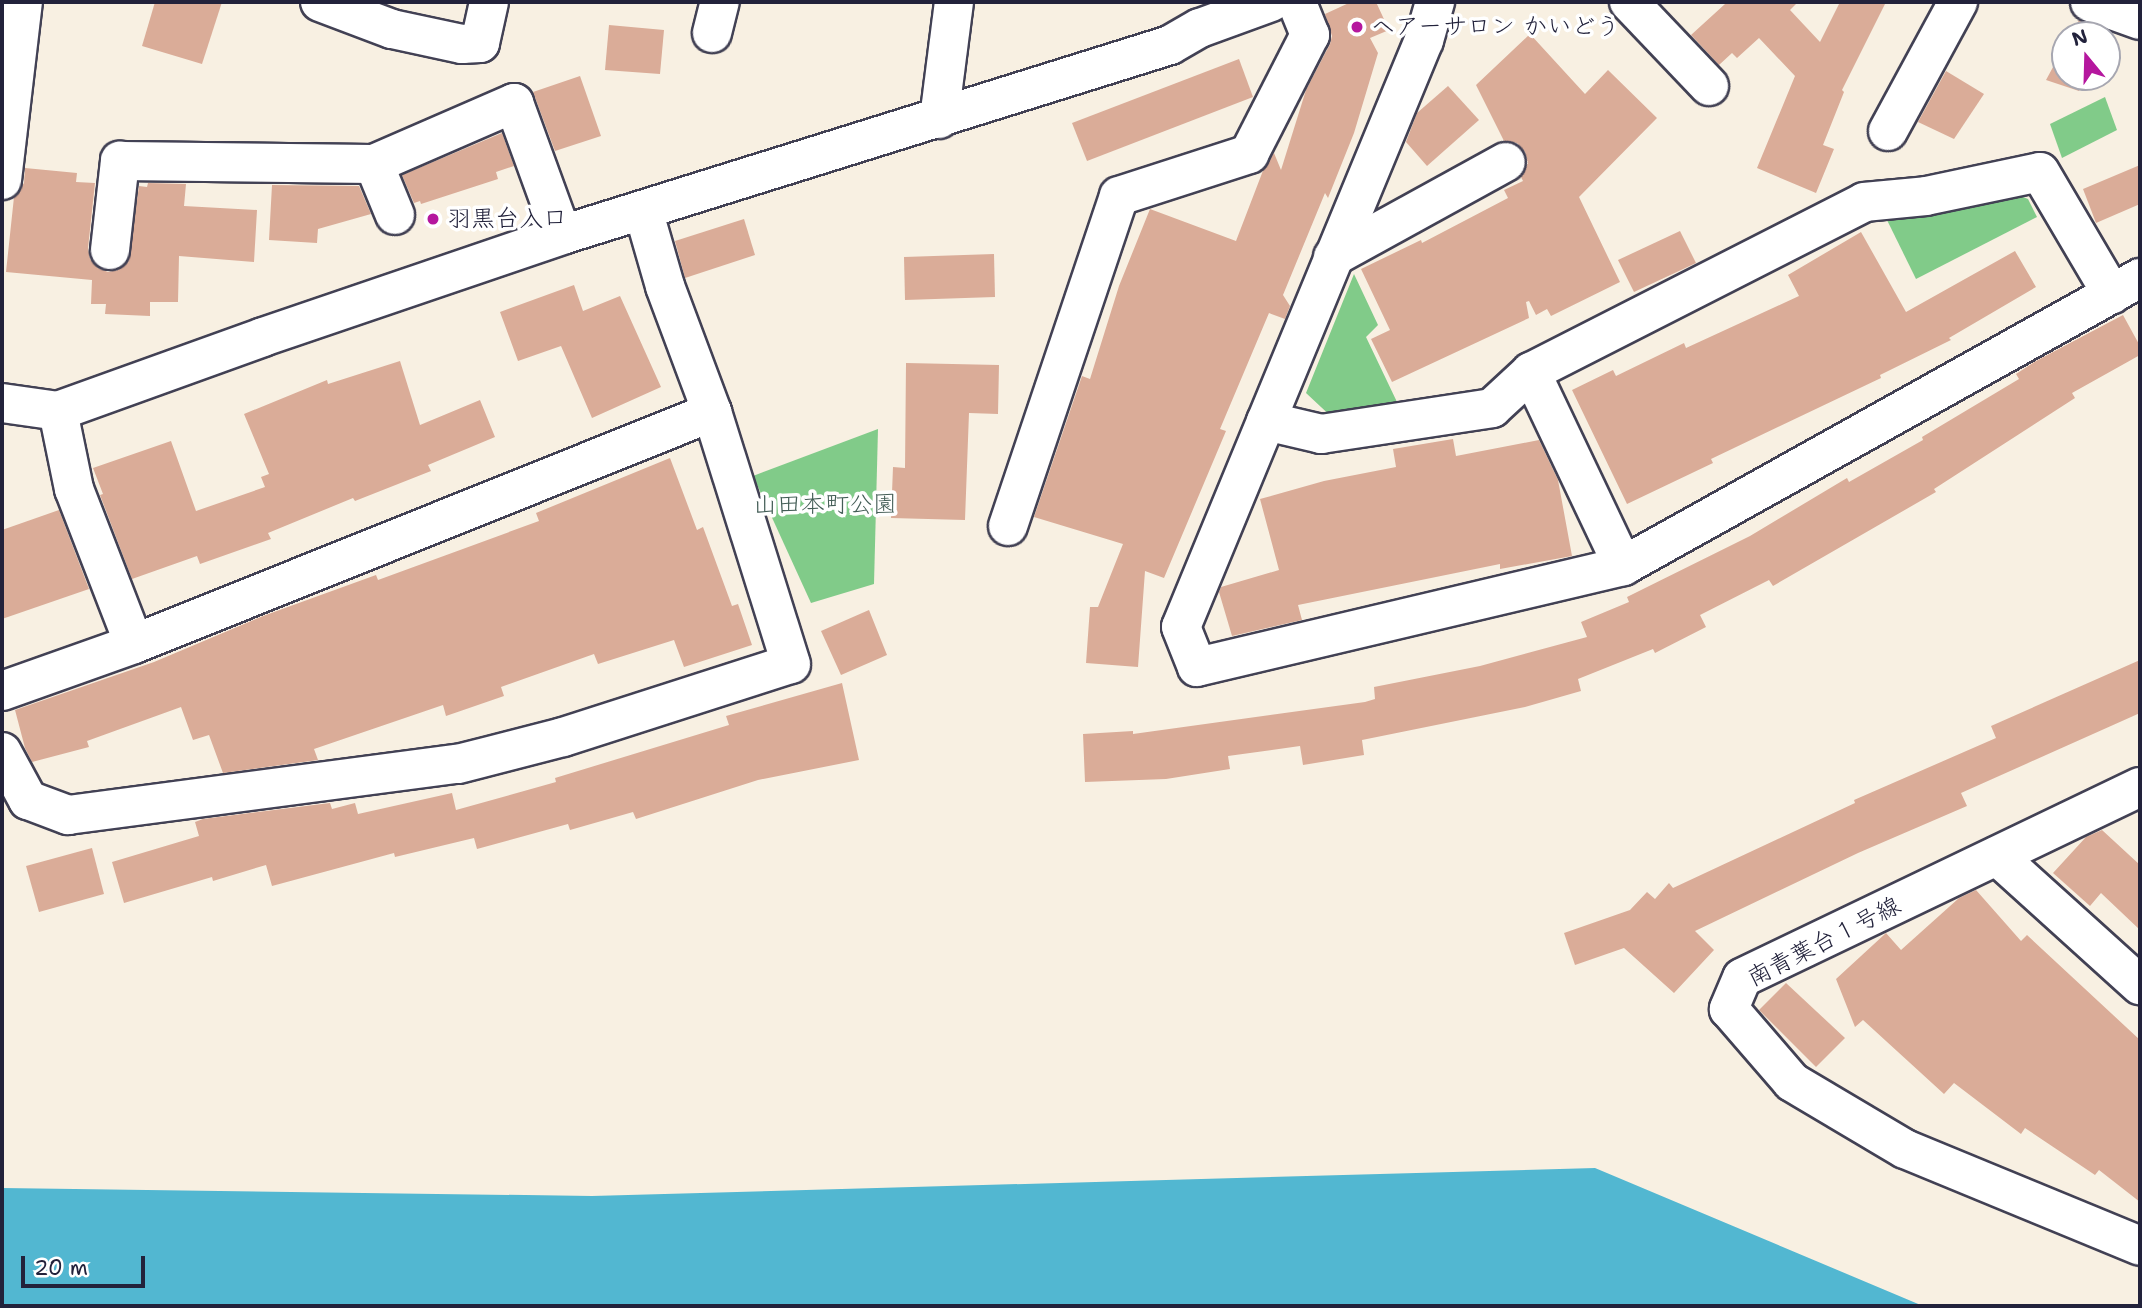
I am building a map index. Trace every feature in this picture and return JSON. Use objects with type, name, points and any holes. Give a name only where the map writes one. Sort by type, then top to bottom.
[{"type":"street","points":[[2,180],[23,2]]},
{"type":"street","points":[[320,2],[392,29],[462,44],[480,43],[489,2]]},
{"type":"street","points":[[939,119],[954,2]]},
{"type":"street","points":[[2,403],[58,411],[263,337],[562,235],[1170,45],[1196,15],[1271,2]]},
{"type":"street","points":[[1008,526],[1119,196],[1250,154],[1310,35],[1297,2]]},
{"type":"street","points":[[1266,421],[1321,434],[1492,408],[1531,372],[1864,202],[1926,196],[2040,172],[2126,286],[1623,566],[1197,667],[1181,627],[1333,257],[1424,40],[1435,2]]},
{"type":"street","points":[[1629,2],[1709,86]]},
{"type":"street","points":[[1888,131],[1958,2]]},
{"type":"street","points":[[2090,2],[2140,20]]},
{"type":"street","points":[[110,250],[120,161],[374,164],[514,103],[562,235]]},
{"type":"street","points":[[1333,257],[1506,162]]},
{"type":"street","points":[[374,164],[395,215]]},
{"type":"street","points":[[2,752],[28,800],[68,815],[458,764],[563,737],[791,664],[712,412],[665,286],[643,210]]},
{"type":"street","points":[[1531,372],[1623,566]]},
{"type":"street","points":[[58,411],[74,489],[134,645]]},
{"type":"street","points":[[2,691],[134,645],[712,412]]},
{"type":"street","name":"南青葉台１号線","points":[[2140,788],[1742,978],[1729,1009],[1792,1082],[1905,1149],[2140,1246]]},
{"type":"street","points":[[1997,856],[2140,985]]},
{"type":"green space","points":[[2105,97],[2117,130],[2062,158],[2050,124]]},
{"type":"green space","points":[[1998,187],[2028,199],[2037,217],[1916,279],[1886,218]]},
{"type":"green space","points":[[1354,274],[1378,325],[1366,337],[1397,402],[1336,421],[1306,393]]},
{"type":"green space","name":"山田本町公園","points":[[878,429],[874,584],[811,603],[753,476]]},
{"type":"water","points":[[1595,1168],[1923,1306],[2,1306],[2,1188],[592,1196]]},
{"type":"building","points":[[155,2],[222,2],[202,64],[142,46]]},
{"type":"building","points":[[1351,2],[1376,2],[1389,30],[1370,38],[1378,53],[1354,133],[1328,198],[1325,193],[1283,295],[1290,306],[1285,319],[1269,313],[1220,429],[1226,431],[1164,578],[1145,571],[1138,667],[1086,663],[1090,607],[1098,607],[1123,544],[1034,517],[1082,376],[1090,379],[1119,286],[1150,209],[1236,241],[1264,168],[1274,153],[1281,170],[1306,90],[1330,44],[1332,36],[1325,14]]},
{"type":"building","points":[[1723,2],[1798,2],[1790,10],[1820,42],[1840,2],[1886,2],[1842,90],[1844,92],[1823,145],[1834,149],[1816,193],[1757,168],[1795,76],[1759,38],[1737,58],[1732,53],[1719,65],[1691,35],[1725,4]]},
{"type":"building","points":[[609,25],[664,30],[660,74],[605,70]]},
{"type":"building","points":[[1530,34],[1585,94],[1608,70],[1657,118],[1579,197],[1620,282],[1551,316],[1547,309],[1536,315],[1529,301],[1526,302],[1529,318],[1392,382],[1371,339],[1390,330],[1361,269],[1421,240],[1422,243],[1508,198],[1504,190],[1523,181],[1521,177],[1528,163],[1525,152],[1517,143],[1504,141],[1476,85]]},
{"type":"building","points":[[1239,59],[1253,97],[1087,161],[1072,123]]},
{"type":"building","points":[[1946,71],[1984,94],[1954,139],[1918,122]]},
{"type":"building","points":[[580,76],[601,136],[555,151],[533,92]]},
{"type":"building","points":[[1448,86],[1479,120],[1427,166],[1406,142],[1417,113]]},
{"type":"building","points":[[502,133],[514,166],[496,172],[498,179],[421,204],[420,201],[414,203],[402,175]]},
{"type":"building","points":[[2140,165],[2140,204],[2096,223],[2083,189]]},
{"type":"building","points":[[25,168],[77,173],[76,182],[95,183],[88,248],[90,259],[98,268],[108,272],[118,270],[128,262],[139,186],[147,187],[148,183],[186,184],[184,206],[257,210],[254,262],[179,256],[178,302],[150,302],[150,316],[105,314],[106,304],[91,304],[92,280],[6,272],[14,197],[24,183]]},
{"type":"building","points":[[272,185],[359,186],[371,214],[318,229],[317,243],[269,240]]},
{"type":"building","points":[[744,219],[755,255],[685,278],[675,241]]},
{"type":"building","points":[[1680,231],[1696,263],[1634,292],[1618,260]]},
{"type":"building","points":[[1861,232],[1906,312],[2015,251],[2036,287],[1949,338],[1951,340],[1880,375],[1881,378],[1711,459],[1713,463],[1627,504],[1572,390],[1613,370],[1616,376],[1684,343],[1686,348],[1799,296],[1788,275]]},
{"type":"building","points":[[994,254],[995,297],[905,300],[904,257]]},
{"type":"building","points":[[574,285],[583,311],[620,296],[661,387],[592,418],[561,346],[518,361],[500,312]]},
{"type":"building","points":[[2123,315],[2140,346],[2140,355],[2072,393],[2075,398],[1934,489],[1936,492],[1773,586],[1769,580],[1700,615],[1706,627],[1655,653],[1653,649],[1578,679],[1581,691],[1525,707],[1362,740],[1364,755],[1303,765],[1300,746],[1228,756],[1230,769],[1166,779],[1085,782],[1083,734],[1133,731],[1133,734],[1365,702],[1375,699],[1374,687],[1480,666],[1587,637],[1581,622],[1629,602],[1627,597],[1750,536],[1847,478],[1849,482],[1923,440],[1922,437],[2019,379],[2016,374],[2036,361]]},
{"type":"building","points":[[400,361],[420,425],[480,400],[495,437],[428,465],[431,471],[355,501],[353,498],[268,533],[271,539],[200,564],[197,556],[132,579],[100,495],[103,494],[93,468],[171,441],[196,511],[265,487],[261,477],[269,474],[244,414],[327,380],[328,384]]},
{"type":"building","points":[[906,363],[999,365],[998,414],[969,413],[965,520],[891,518],[893,467],[905,468]]},
{"type":"building","points":[[1453,439],[1456,456],[1539,440],[1558,480],[1572,556],[1500,569],[1500,564],[1298,605],[1302,620],[1232,636],[1219,592],[1221,587],[1279,570],[1260,499],[1324,481],[1396,467],[1393,449]]},
{"type":"building","points":[[670,458],[697,530],[703,527],[732,606],[738,604],[752,645],[684,667],[674,640],[598,664],[594,654],[501,687],[504,696],[446,716],[443,705],[314,749],[318,760],[223,773],[209,735],[193,740],[181,707],[87,741],[89,747],[32,762],[25,748],[15,710],[154,662],[263,616],[376,575],[378,580],[539,521],[536,513]]},
{"type":"building","points":[[59,510],[89,589],[2,619],[2,530]]},
{"type":"building","points":[[869,610],[887,655],[841,675],[821,631]]},
{"type":"building","points":[[2140,660],[2140,713],[1961,793],[1967,806],[1858,853],[1695,931],[1714,950],[1674,993],[1624,948],[1575,965],[1564,933],[1630,910],[1647,892],[1655,899],[1669,883],[1673,888],[1855,803],[1854,800],[1996,738],[1991,726]]},
{"type":"building","points":[[842,683],[859,760],[758,780],[636,819],[633,812],[570,830],[568,824],[477,849],[474,838],[395,857],[394,853],[272,886],[266,865],[213,881],[212,877],[124,903],[112,862],[199,836],[195,822],[203,819],[330,803],[332,809],[355,803],[358,814],[452,793],[456,810],[556,782],[555,778],[729,725],[726,716]]},
{"type":"building","points":[[2102,830],[2140,865],[2140,930],[2101,893],[2090,906],[2053,873],[2086,837]]},
{"type":"building","points":[[92,848],[104,894],[39,912],[26,866]]},
{"type":"building","points":[[1976,890],[2021,941],[2027,935],[2140,1040],[2140,1202],[2099,1170],[2095,1175],[2025,1128],[2021,1134],[1954,1083],[1944,1094],[1863,1020],[1855,1027],[1836,979],[1886,933],[1901,950],[1959,898]]},
{"type":"building","points":[[1786,983],[1845,1038],[1816,1067],[1759,1010]]},
{"type":"place","name":"ヘアーサロン かいどう","points":[[1357,27]]},
{"type":"place","name":"羽黒台入口","points":[[433,219]]}]
